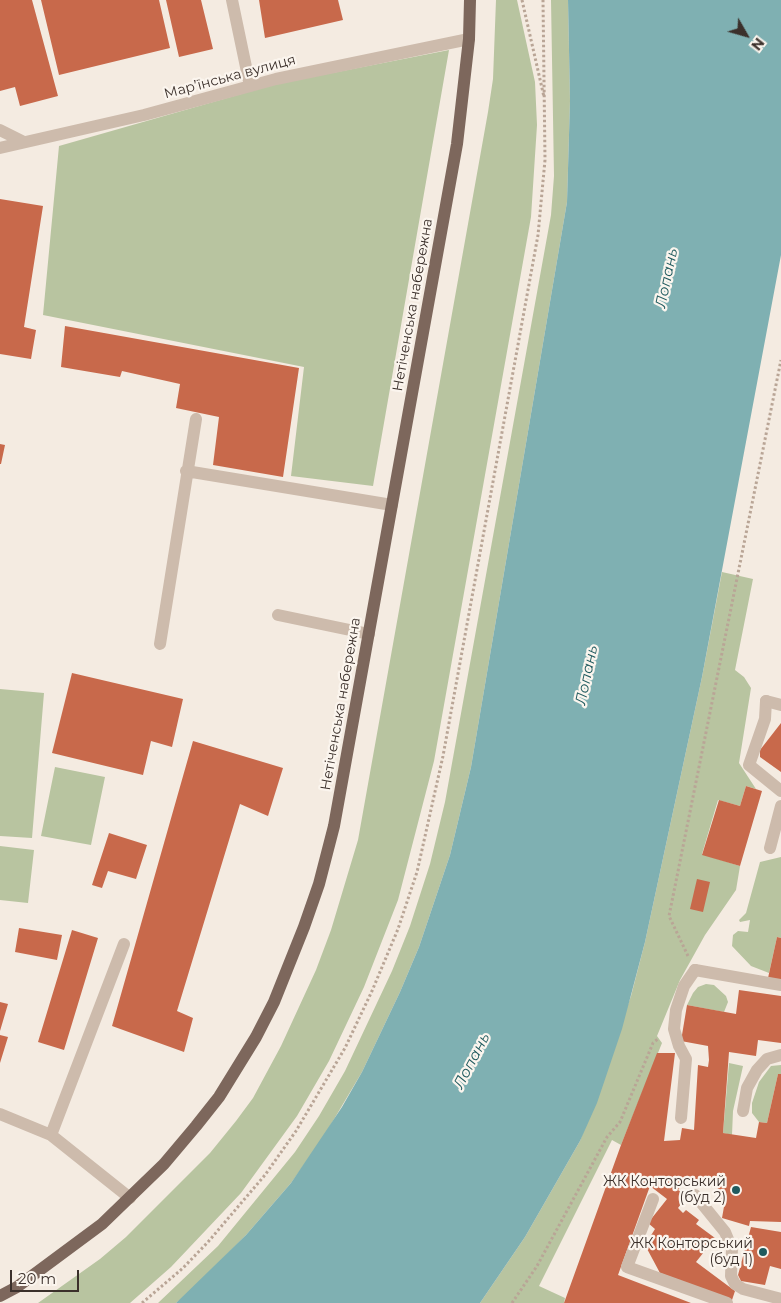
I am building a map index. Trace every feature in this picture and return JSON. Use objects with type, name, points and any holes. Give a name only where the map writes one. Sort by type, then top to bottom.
[{"type":"main road","name":"Нетіченська набережна","points":[[0,1296],[17,1287],[62,1254],[130,1198],[164,1164],[219,1097],[256,1038],[289,966],[319,884],[334,826],[457,144],[469,39],[470,0]]},
{"type":"street","points":[[232,0],[250,86]]},
{"type":"street","name":"Мар’їнська вулиця","points":[[0,148],[144,115],[250,86],[469,39]]},
{"type":"street","points":[[0,130],[22,142]]},
{"type":"street","points":[[160,644],[186,471],[196,419]]},
{"type":"street","points":[[186,471],[392,505]]},
{"type":"street","points":[[278,614],[369,634]]},
{"type":"street","points":[[781,706],[766,701],[765,719],[749,765],[781,790]]},
{"type":"street","points":[[770,848],[781,806]]},
{"type":"street","points":[[51,1135],[124,944]]},
{"type":"street","points":[[681,1118],[686,1059],[679,1046],[674,1029],[684,986],[695,970],[781,986]]},
{"type":"street","points":[[743,1111],[747,1088],[757,1070],[768,1059],[781,1055]]},
{"type":"street","points":[[0,1114],[51,1135],[130,1198]]},
{"type":"street","points":[[695,1195],[725,1232],[732,1250],[731,1276],[735,1284],[743,1289],[781,1299]]},
{"type":"street","points":[[653,1199],[627,1267],[727,1303]]},
{"type":"path","points":[[522,0],[546,104]]},
{"type":"path","points":[[142,1303],[183,1268],[208,1242],[265,1175],[296,1131],[345,1048],[398,929],[416,872],[436,792],[527,300],[542,197],[546,104],[543,0]]},
{"type":"path","points":[[695,970],[669,916],[781,360]]},
{"type":"path","points":[[512,1303],[537,1266],[607,1137],[620,1122],[654,1043],[662,1035],[674,1029]]},
{"type":"green space","points":[[496,0],[517,0],[535,82],[537,125],[531,217],[434,761],[398,900],[364,987],[329,1061],[297,1116],[241,1193],[171,1267],[130,1303],[38,1303],[100,1259],[126,1237],[210,1153],[236,1121],[253,1098],[281,1046],[316,970],[331,930],[358,840],[488,112],[493,79]]},
{"type":"green space","points":[[551,0],[568,0],[570,101],[567,202],[471,767],[450,855],[419,947],[400,992],[362,1072],[321,1141],[291,1183],[246,1235],[192,1290],[176,1303],[158,1303],[218,1246],[295,1152],[319,1116],[345,1071],[392,971],[410,926],[430,864],[445,802],[551,215],[554,176]]},
{"type":"green space","points":[[449,50],[373,486],[291,476],[304,367],[43,315],[59,146],[276,84]]},
{"type":"green space","points":[[722,572],[753,579],[735,670],[744,677],[751,688],[739,763],[756,789],[746,786],[740,806],[718,800],[702,854],[740,866],[736,890],[705,935],[680,980],[657,1036],[662,1043],[621,1145],[612,1140],[539,1286],[565,1298],[564,1303],[480,1303],[525,1237],[580,1141],[631,996],[645,942],[702,677]]},
{"type":"green space","points":[[0,689],[44,693],[32,838],[0,836]]},
{"type":"green space","points":[[55,767],[105,777],[91,845],[41,836]]},
{"type":"green space","points":[[0,846],[34,850],[28,903],[0,900]]},
{"type":"green space","points":[[781,857],[781,938],[777,937],[769,973],[751,966],[732,946],[733,935],[738,931],[748,932],[750,920],[740,922],[739,920],[746,913],[760,862]]},
{"type":"green space","points":[[706,984],[714,985],[726,996],[728,1002],[724,1012],[687,1005],[698,987]]},
{"type":"green space","points":[[729,1063],[743,1066],[733,1111],[732,1135],[723,1133]]},
{"type":"green space","points":[[781,1065],[781,1074],[778,1074],[767,1123],[759,1122],[752,1113],[752,1103],[759,1082],[771,1066]]},
{"type":"water","name":"Лопань","points":[[568,0],[781,0],[781,255],[702,677],[645,942],[622,1029],[597,1103],[580,1141],[525,1237],[480,1303],[176,1303],[246,1235],[291,1183],[342,1107],[362,1072],[400,992],[419,947],[450,855],[471,767],[567,202],[570,101]]},
{"type":"building","points":[[0,0],[32,0],[58,96],[20,106],[15,87],[0,91]]},
{"type":"building","points":[[41,0],[159,0],[170,48],[59,75]]},
{"type":"building","points":[[166,0],[201,0],[213,49],[179,57]]},
{"type":"building","points":[[259,0],[338,0],[343,20],[265,38]]},
{"type":"building","points":[[0,199],[43,206],[24,327],[36,330],[31,359],[0,354]]},
{"type":"building","points":[[65,326],[299,368],[283,477],[213,465],[219,417],[176,408],[180,384],[122,371],[120,377],[61,367]]},
{"type":"building","points":[[0,444],[5,445],[1,464],[0,464]]},
{"type":"building","points":[[72,673],[183,699],[172,747],[151,741],[143,775],[52,753]]},
{"type":"building","points":[[781,723],[781,772],[760,757],[760,750]]},
{"type":"building","points":[[193,741],[283,768],[268,816],[240,804],[177,1011],[193,1018],[184,1052],[112,1026]]},
{"type":"building","points":[[746,786],[762,791],[740,866],[702,855],[719,800],[740,806]]},
{"type":"building","points":[[109,833],[147,845],[136,879],[108,871],[102,888],[92,885]]},
{"type":"building","points":[[697,879],[710,882],[703,912],[690,909]]},
{"type":"building","points":[[19,928],[62,935],[57,960],[15,952]]},
{"type":"building","points":[[72,930],[98,938],[64,1050],[38,1042]]},
{"type":"building","points":[[777,937],[781,938],[781,980],[768,978]]},
{"type":"building","points":[[739,990],[781,996],[781,1043],[758,1040],[756,1056],[729,1052],[723,1133],[756,1138],[759,1122],[767,1123],[778,1074],[781,1074],[781,1222],[750,1221],[749,1226],[722,1218],[725,1201],[721,1201],[722,1194],[717,1193],[718,1187],[688,1183],[689,1176],[678,1190],[687,1196],[678,1208],[683,1213],[686,1210],[699,1220],[696,1224],[715,1238],[696,1262],[735,1291],[732,1300],[660,1273],[645,1245],[655,1229],[648,1223],[667,1199],[650,1186],[618,1275],[691,1303],[564,1303],[621,1145],[657,1053],[675,1053],[664,1141],[680,1140],[682,1128],[694,1130],[698,1065],[708,1067],[709,1060],[708,1046],[681,1041],[687,1005],[736,1014]]},
{"type":"building","points":[[0,1002],[8,1004],[0,1031]]},
{"type":"building","points":[[0,1035],[8,1037],[0,1063]]},
{"type":"building","name":"ЖК Конторський (буд 1)","points":[[751,1227],[781,1232],[781,1269],[770,1266],[765,1285],[741,1281],[738,1275]]},
{"type":"place","name":"ЖК Конторський (буд 2)","points":[[736,1190]]},
{"type":"place","name":"ЖК Конторський (буд 1)","points":[[763,1252]]}]
